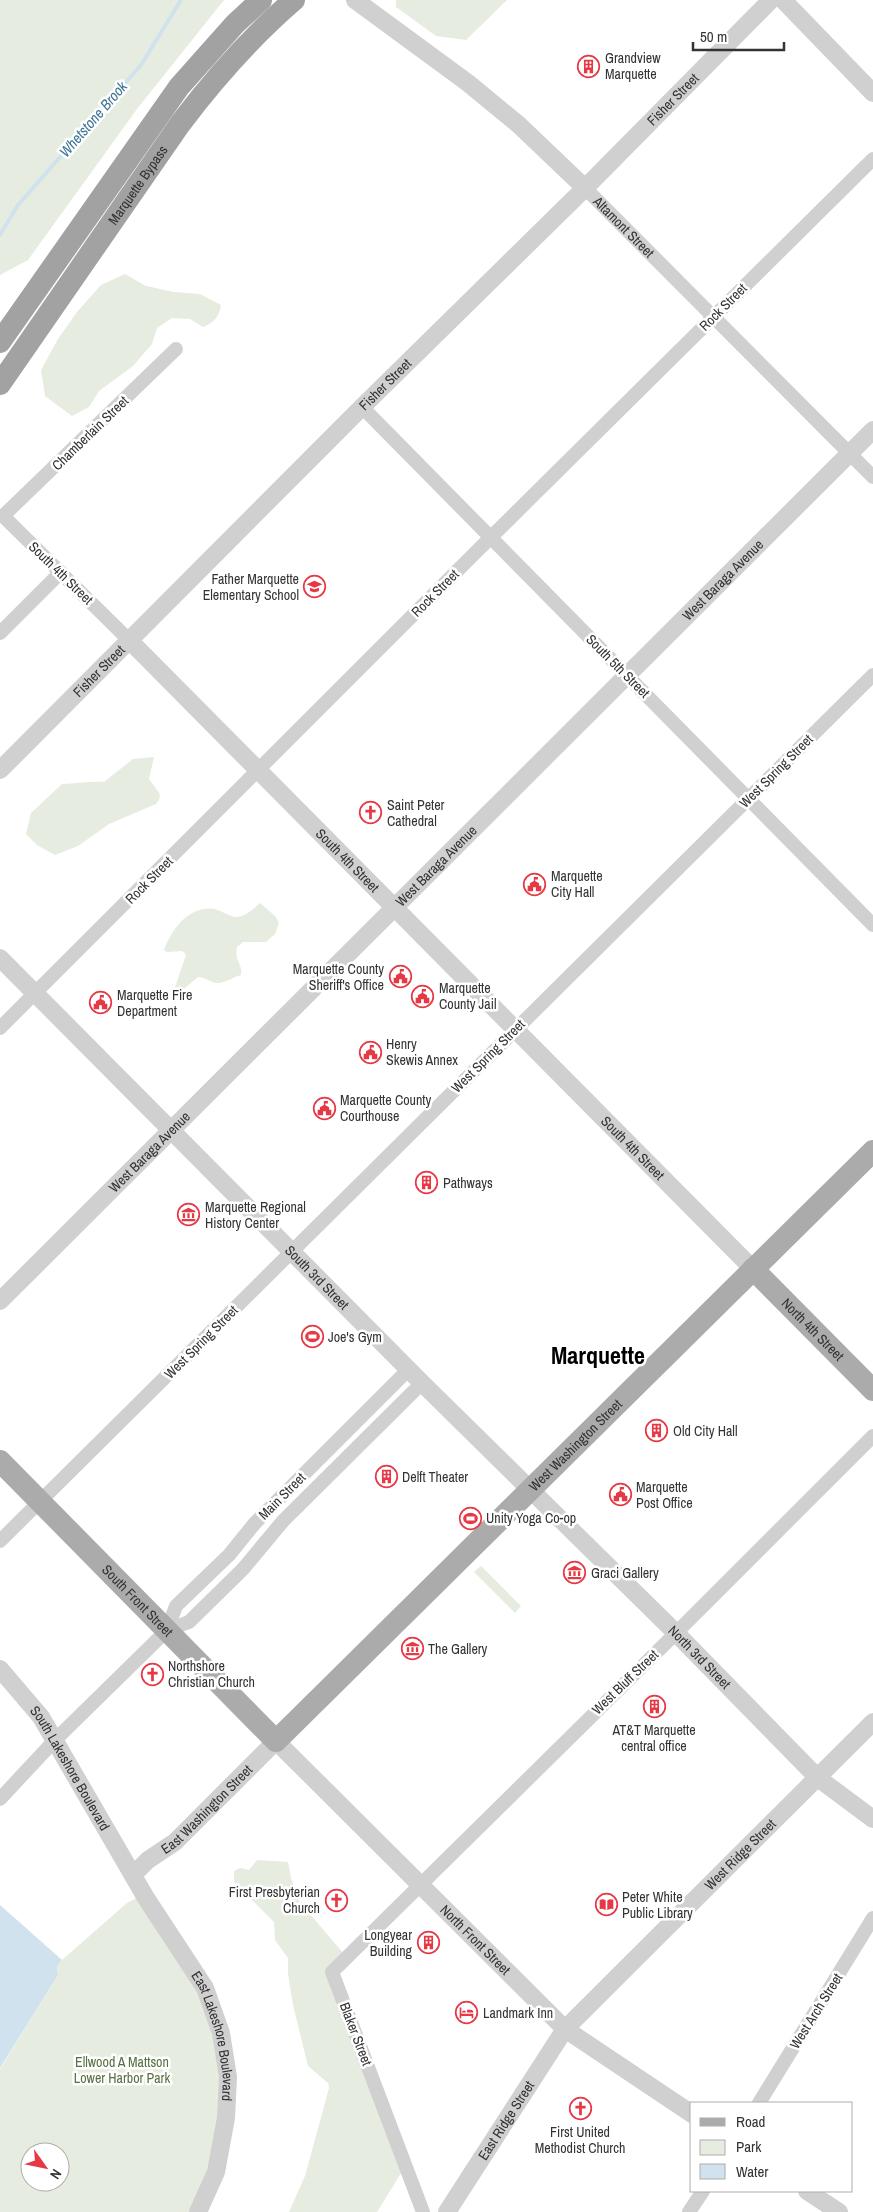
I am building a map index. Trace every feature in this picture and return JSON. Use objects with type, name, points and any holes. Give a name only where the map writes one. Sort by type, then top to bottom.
[{"type":"highway","name":"Marquette Bypass","points":[[0,342],[179,87],[230,30],[261,0]]},
{"type":"highway","name":"Marquette Bypass","points":[[0,384],[180,124],[206,90],[247,44],[294,0]]},
{"type":"main road","name":"West Washington Street","points":[[276,1741],[873,1151]]},
{"type":"main road","name":"North 4th Street","points":[[753,1270],[873,1390]]},
{"type":"main road","name":"South Front Street","points":[[0,1462],[276,1741]]},
{"type":"street","name":"Altamont Street","points":[[355,0],[476,89],[519,125],[585,188],[873,477]]},
{"type":"street","name":"Fisher Street","points":[[0,770],[362,407],[585,188],[771,0]]},
{"type":"street","points":[[783,0],[873,93]]},
{"type":"street","name":"Rock Street","points":[[0,1028],[712,317],[873,159]]},
{"type":"street","name":"Chamberlain Street","points":[[3,516],[176,349]]},
{"type":"street","name":"South 5th Street","points":[[362,407],[873,925]]},
{"type":"street","name":"West Baraga Avenue","points":[[0,1300],[873,430]]},
{"type":"street","name":"South 4th Street","points":[[3,516],[259,770],[753,1270]]},
{"type":"street","points":[[0,634],[61,572]]},
{"type":"street","name":"West Spring Street","points":[[0,1541],[873,675]]},
{"type":"street","name":"South 3rd Street","points":[[0,958],[291,1253],[529,1490]]},
{"type":"street","name":"Main Street","points":[[167,1630],[176,1606],[229,1554],[255,1523],[409,1369]]},
{"type":"street","name":"Main Street","points":[[0,1799],[55,1740],[167,1630],[189,1622],[243,1569],[283,1521],[422,1383]]},
{"type":"street","name":"West Bluff Street","points":[[419,1884],[676,1633],[873,1436]]},
{"type":"street","name":"North 3rd Street","points":[[529,1490],[676,1633],[818,1778],[873,1818]]},
{"type":"street","name":"South Lakeshore Boulevard","points":[[0,1670],[41,1717],[133,1874]]},
{"type":"street","name":"West Ridge Street","points":[[565,2029],[873,1722]]},
{"type":"street","name":"East Washington Street","points":[[133,1874],[148,1860],[174,1842],[276,1741]]},
{"type":"street","name":"North Front Street","points":[[276,1741],[565,2029],[690,2113]]},
{"type":"street","name":"East Lakeshore Boulevard","points":[[133,1874],[205,1988],[221,2032],[228,2077],[226,2118],[216,2172],[198,2212]]},
{"type":"street","name":"Blaker Street","points":[[419,1884],[332,1972],[423,2212]]},
{"type":"street","name":"West Arch Street","points":[[759,2102],[873,1918]]},
{"type":"street","name":"East Ridge Street","points":[[447,2212],[565,2029]]},
{"type":"street","points":[[689,2212],[702,2192]]},
{"type":"street","points":[[809,2192],[839,2212]]},
{"type":"green space","points":[[0,0],[224,0],[137,109],[28,260],[0,275]]},
{"type":"green space","points":[[396,0],[507,0],[466,40],[436,36],[396,7]]},
{"type":"green space","points":[[125,274],[146,286],[174,292],[200,294],[221,305],[219,313],[213,321],[203,327],[190,319],[172,318],[157,328],[152,344],[133,366],[99,391],[89,407],[72,416],[45,396],[41,370],[58,339],[77,312],[101,285]]},
{"type":"green space","points":[[154,757],[149,779],[160,794],[156,804],[109,824],[78,846],[55,855],[37,845],[26,834],[31,813],[62,784],[104,782],[133,759]]},
{"type":"green space","points":[[260,903],[275,916],[279,923],[275,934],[266,942],[243,942],[237,947],[236,952],[241,975],[218,983],[198,977],[180,992],[175,987],[186,955],[182,951],[167,952],[164,950],[172,934],[183,920],[197,911],[206,909],[215,909],[237,917],[247,914]]},
{"type":"green space","points":[[481,1566],[521,1606],[515,1613],[474,1572]]},
{"type":"green space","points":[[257,1860],[288,1862],[299,1901],[343,1953],[330,1965],[403,2170],[377,2212],[289,2212],[305,2176],[329,2088],[328,2083],[308,2066],[293,2005],[288,1974],[288,1958],[275,1940],[274,1922],[234,1882],[234,1871],[240,1868],[249,1870]]},
{"type":"green space","name":"Ellwood A Mattson Lower Harbor Park","points":[[144,1894],[205,1988],[228,2077],[198,2212],[0,2212],[0,2069],[58,1975],[57,1966],[127,1903]]},
{"type":"water","points":[[0,1905],[62,1960],[57,1966],[58,1975],[0,2068]]},
{"type":"waterway","name":"Whetstone Brook","points":[[0,235],[18,205],[141,65],[181,0]]},
{"type":"place","name":"Grandview Marquette","points":[[589,66]]},
{"type":"place","name":"Father Marquette Elementary School","points":[[315,587]]},
{"type":"place","name":"Saint Peter Cathedral","points":[[371,813]]},
{"type":"place","name":"Marquette City Hall","points":[[535,884]]},
{"type":"place","name":"Marquette County Sheriff's Office","points":[[400,977]]},
{"type":"place","name":"Marquette County Jail","points":[[423,996]]},
{"type":"place","name":"Marquette Fire Department","points":[[101,1003]]},
{"type":"place","name":"Henry Skewis Annex","points":[[370,1052]]},
{"type":"place","name":"Marquette County Courthouse","points":[[324,1108]]},
{"type":"place","name":"Pathways","points":[[427,1183]]},
{"type":"place","name":"Marquette Regional History Center","points":[[189,1215]]},
{"type":"place","name":"Joe's Gym","points":[[312,1337]]},
{"type":"place","name":"Old City Hall","points":[[657,1431]]},
{"type":"place","name":"Delft Theater","points":[[386,1477]]},
{"type":"place","name":"Marquette Post Office","points":[[620,1495]]},
{"type":"place","name":"Unity Yoga Co-op","points":[[470,1518]]},
{"type":"place","name":"Graci Gallery","points":[[575,1573]]},
{"type":"place","name":"The Gallery","points":[[412,1649]]},
{"type":"place","name":"Northshore Christian Church","points":[[152,1674]]},
{"type":"place","name":"AT&T Marquette central office","points":[[654,1707]]},
{"type":"place","name":"First Presbyterian Church","points":[[336,1900]]},
{"type":"place","name":"Peter White Public Library","points":[[606,1905]]},
{"type":"place","name":"Longyear Building","points":[[428,1943]]},
{"type":"place","name":"Landmark Inn","points":[[467,2013]]},
{"type":"place","name":"First United Methodist Church","points":[[580,2109]]},
{"type":"district","name":"Marquette","points":[[598,1355]]}]
